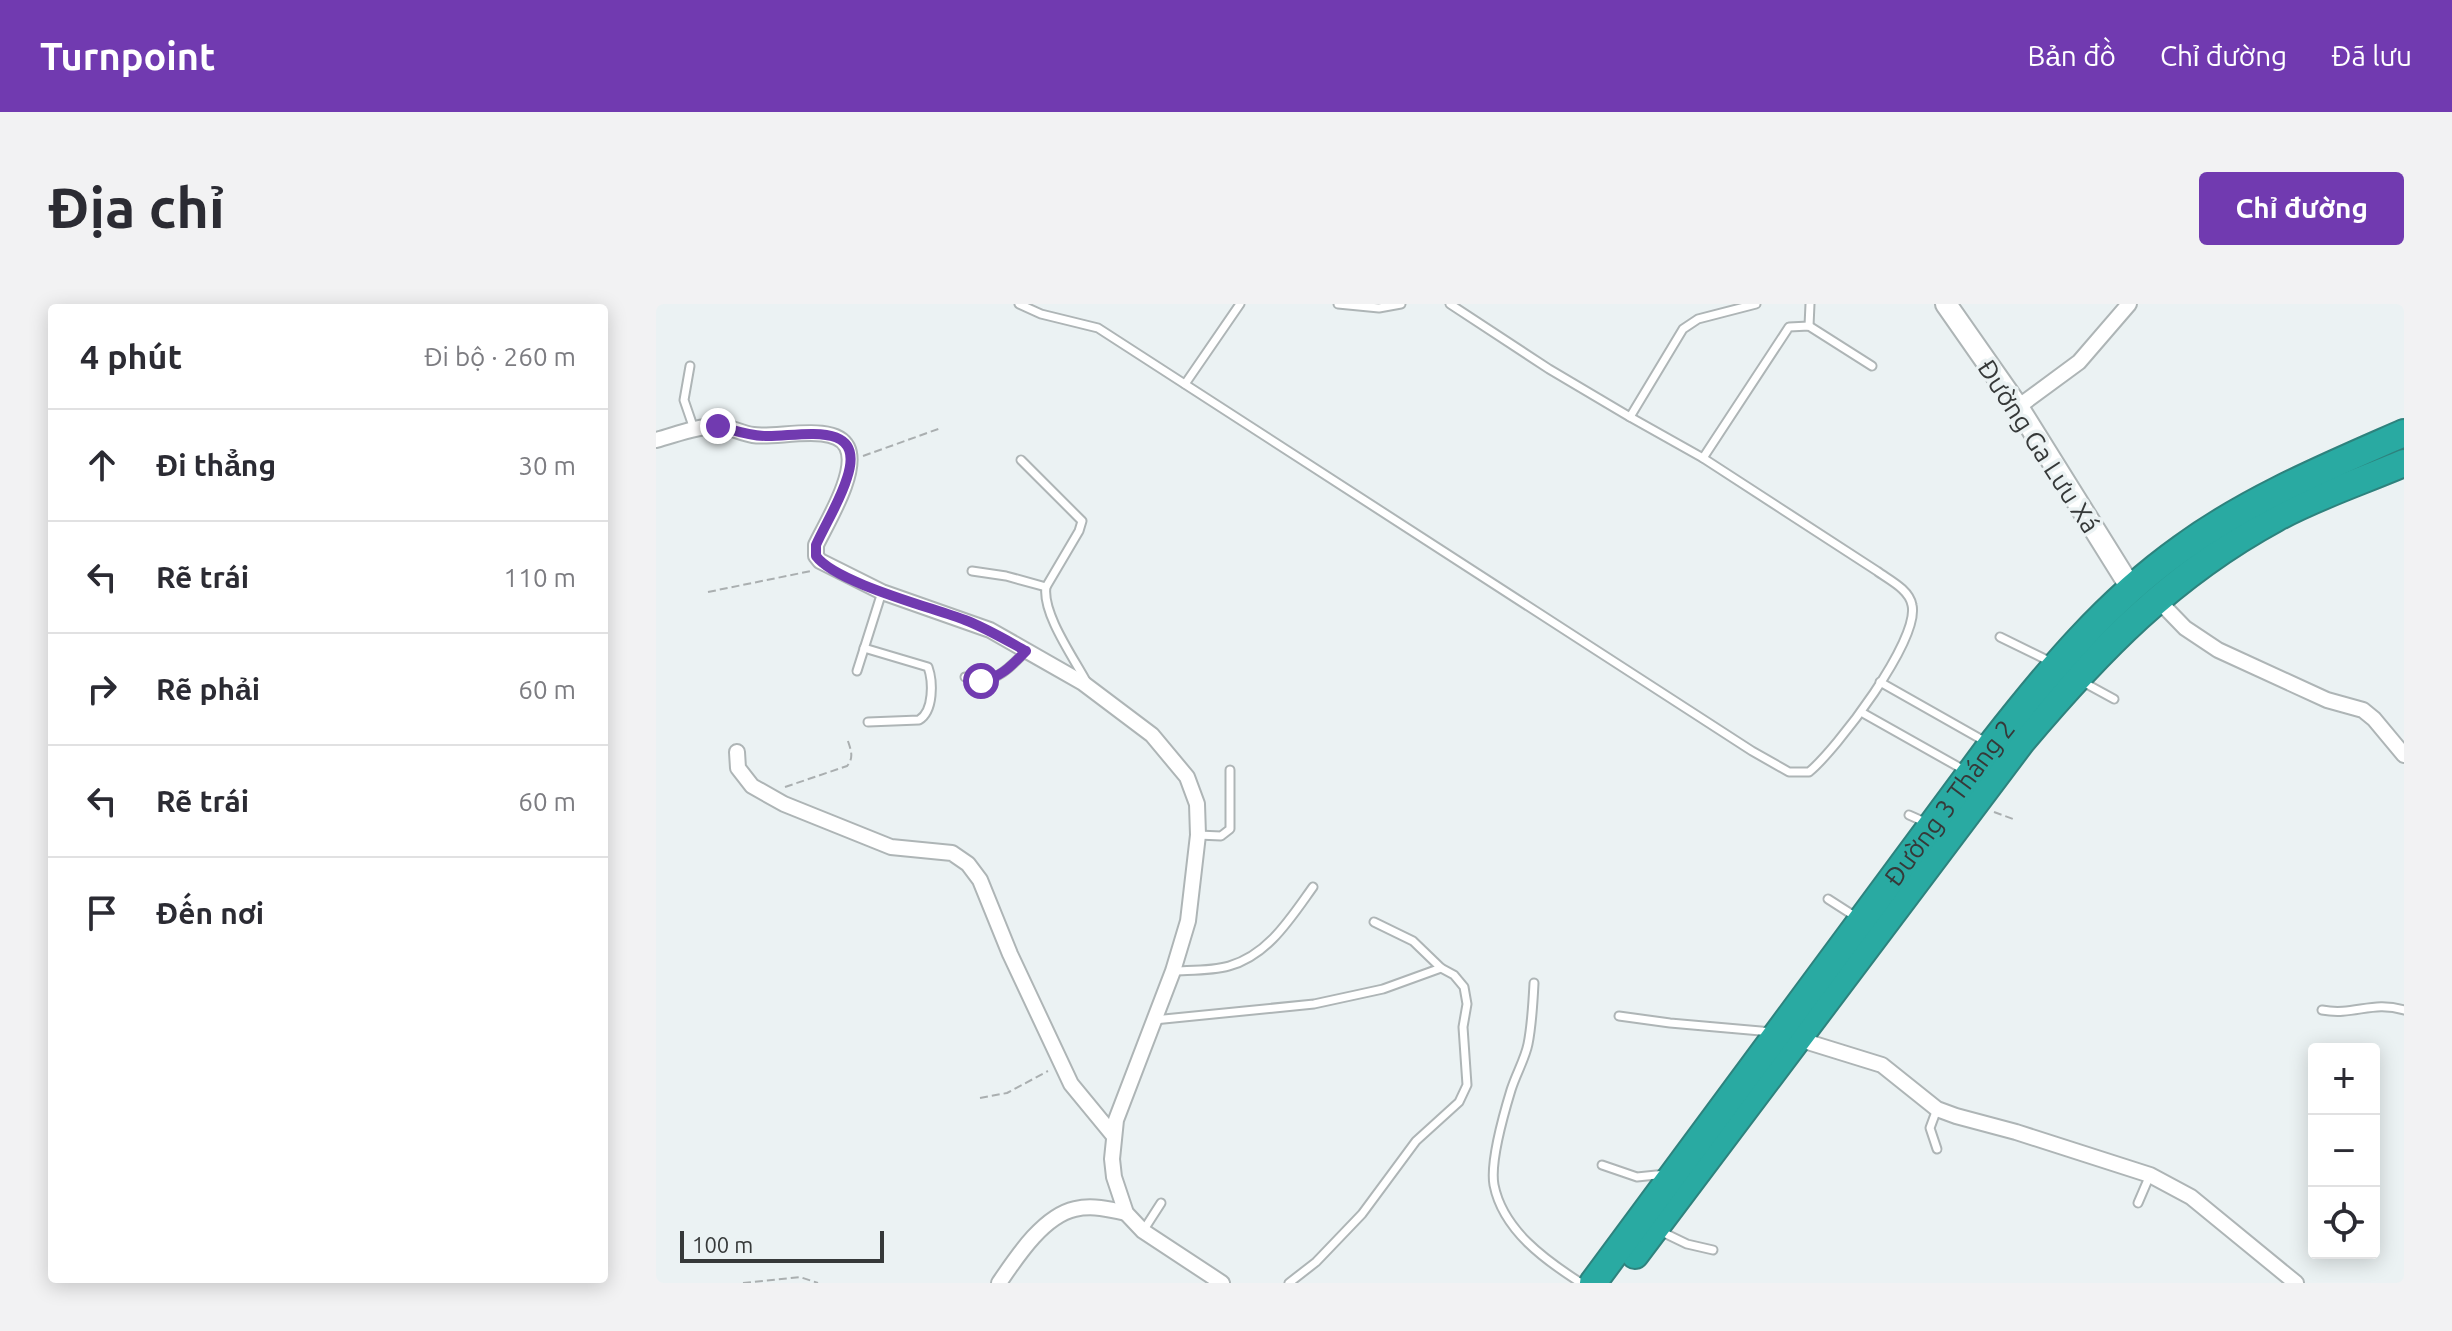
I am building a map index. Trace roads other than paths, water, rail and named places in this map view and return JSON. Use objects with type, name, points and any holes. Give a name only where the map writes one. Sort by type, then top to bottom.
[{"type":"highway","name":"Đường 3 Tháng 2","points":[[1614,1283],[1655,1229],[1788,1035],[1921,820],[1970,773],[1991,745],[2066,671],[2183,546],[2268,496],[2404,433]]},
{"type":"highway","name":"Đường 3 Tháng 2","points":[[2144,587],[2187,574],[2276,518],[2404,463]]},
{"type":"highway","name":"Đường 3 Tháng 2","points":[[1593,1283],[1672,1174],[1788,1035],[2022,741],[2066,671]]},
{"type":"street","name":"Đường Ga Lưu Xá","points":[[1946,304],[2144,587]]},
{"type":"street","points":[[2018,407],[2079,362],[2129,304]]},
{"type":"street","points":[[656,440],[718,426],[767,436],[819,433],[836,436],[848,448],[851,461],[847,478],[816,545],[816,556],[827,567],[882,592],[990,630],[1089,687],[1152,735],[1187,777],[1197,804],[1193,895],[1173,971],[1116,1120],[1113,1135],[1114,1177],[1126,1213],[1143,1231],[1222,1283]]},
{"type":"street","points":[[2144,587],[2185,628],[2218,650],[2327,700],[2363,710],[2404,755]]},
{"type":"street","points":[[737,752],[738,768],[743,777],[773,799],[891,847],[952,853],[968,864],[980,880],[1010,954],[1078,1095],[1113,1135]]},
{"type":"street","points":[[1788,1035],[1882,1065],[1937,1109],[2150,1175],[2191,1197],[2296,1283]]},
{"type":"street","points":[[999,1283],[1018,1255],[1044,1227],[1073,1209],[1101,1208],[1126,1213]]},
{"type":"lane","points":[[1019,304],[1041,314],[1098,328],[1752,751],[1789,772],[1809,772],[1823,760],[1861,712],[1902,646],[1913,619],[1912,603],[1905,591],[1703,458],[1549,369],[1450,304]]},
{"type":"lane","points":[[1185,384],[1240,304]]},
{"type":"lane","points":[[1338,304],[1379,308],[1401,304]]},
{"type":"lane","points":[[1630,417],[1683,329],[1698,319],[1756,304]]},
{"type":"lane","points":[[1809,326],[1810,304]]},
{"type":"lane","points":[[1703,458],[1789,327],[1809,326],[1872,366]]},
{"type":"lane","points":[[690,366],[684,400],[695,431]]},
{"type":"lane","points":[[1021,460],[1082,521],[1046,587],[1046,602],[1089,687]]},
{"type":"lane","points":[[972,571],[1046,587]]},
{"type":"lane","points":[[857,671],[882,592]]},
{"type":"lane","points":[[2000,637],[2114,699]]},
{"type":"lane","points":[[864,648],[918,662],[928,667],[930,673],[929,708],[925,716],[919,720],[868,722]]},
{"type":"lane","points":[[965,677],[981,681],[996,677],[1026,651]]},
{"type":"lane","points":[[1880,682],[1991,745]]},
{"type":"lane","points":[[1861,712],[1970,773]]},
{"type":"lane","points":[[1198,835],[1221,836],[1230,829],[1230,770]]},
{"type":"lane","points":[[1173,971],[1227,967],[1259,954],[1313,887]]},
{"type":"lane","points":[[1828,899],[1861,920]]},
{"type":"lane","points":[[1289,1283],[1316,1262],[1353,1223],[1416,1141],[1459,1102],[1467,1085],[1463,1027],[1467,1004],[1464,987],[1413,941],[1374,922]]},
{"type":"lane","points":[[1154,1020],[1314,1004],[1383,989],[1441,968]]},
{"type":"lane","points":[[1534,983],[1528,1047],[1512,1087],[1497,1144],[1494,1184],[1507,1217],[1528,1243],[1549,1263],[1581,1283]]},
{"type":"lane","points":[[2322,1010],[2355,1012],[2372,1005],[2387,1005],[2404,1010]]},
{"type":"lane","points":[[1619,1016],[1788,1035]]},
{"type":"lane","points":[[1937,1109],[1930,1128],[1937,1149]]},
{"type":"lane","points":[[1602,1165],[1637,1177],[1672,1174]]},
{"type":"lane","points":[[2138,1203],[2150,1175]]},
{"type":"lane","points":[[1143,1231],[1161,1203]]},
{"type":"lane","points":[[1655,1229],[1687,1244],[1713,1250]]}]
